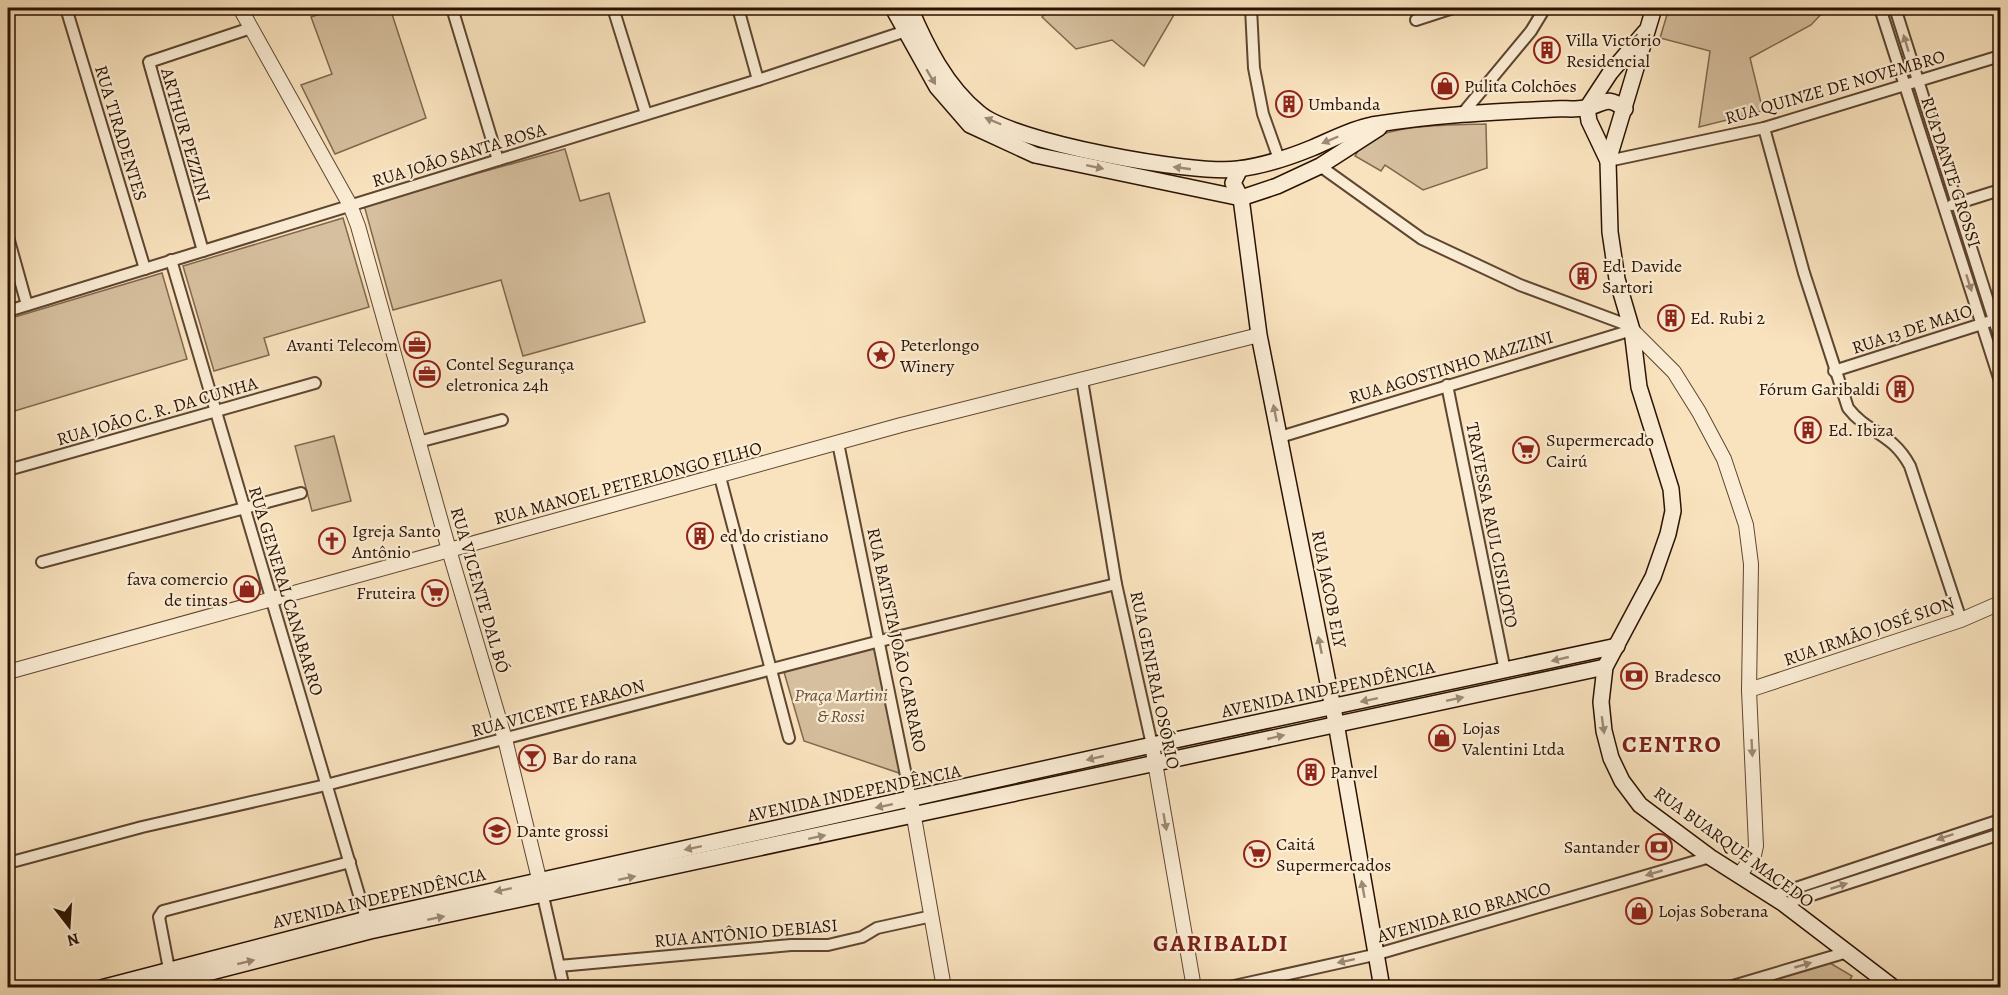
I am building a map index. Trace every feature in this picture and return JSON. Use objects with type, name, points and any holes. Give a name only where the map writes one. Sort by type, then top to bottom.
[{"type":"main road","points":[[893,8],[928,48],[945,74],[980,115],[1025,134],[1115,156],[1179,168],[1211,172],[1240,169],[1279,159],[1362,128],[1463,113],[1587,108],[1607,100],[1616,102],[1623,115]]},
{"type":"main road","points":[[910,8],[911,30],[937,87],[970,125],[1035,155],[1241,198],[1277,186],[1320,166],[1386,124]]},
{"type":"main road","points":[[1605,668],[1653,577],[1668,534],[1673,511],[1671,489],[1639,387],[1631,328],[1617,279],[1610,232],[1608,161],[1654,8]]},
{"type":"main road","points":[[1608,161],[1589,121],[1587,108],[1610,73],[1648,28]]},
{"type":"main road","points":[[1587,108],[1597,122],[1611,124],[1623,115]]},
{"type":"main road","points":[[1277,186],[1286,173],[1279,159]]},
{"type":"main road","name":"RUA JACOB ELY","points":[[1240,169],[1233,183],[1241,198],[1259,335],[1336,723],[1374,955],[1382,987]]},
{"type":"main road","name":"AVENIDA INDEPENDÊNCIA","points":[[541,889],[911,800],[1617,646]]},
{"type":"main road","name":"AVENIDA INDEPENDÊNCIA","points":[[101,987],[168,969],[368,925],[914,816],[1336,723],[1605,668]]},
{"type":"main road","name":"RUA BUARQUE MACEDO","points":[[1605,668],[1601,702],[1604,731],[1622,781],[1640,805],[1710,857],[1778,900],[1844,953],[1894,987]]},
{"type":"main road","name":"AVENIDA INDEPENDÊNCIA","points":[[149,987],[368,925]]},
{"type":"street","name":"RUA TIRADENTES","points":[[66,8],[145,268]]},
{"type":"street","name":"RUA VICENTE DAL BÓ","points":[[240,8],[350,205],[358,226],[418,442],[505,739],[564,987]]},
{"type":"street","points":[[452,8],[498,160]]},
{"type":"street","points":[[613,8],[646,114]]},
{"type":"street","points":[[738,8],[758,80]]},
{"type":"street","points":[[1251,8],[1254,68],[1263,114],[1279,159]]},
{"type":"street","points":[[1416,20],[1452,8]]},
{"type":"street","points":[[1463,113],[1532,31],[1545,8]]},
{"type":"street","name":"RUA DANTE GROSSI","points":[[1880,8],[2001,381]]},
{"type":"street","name":"RUA DANTE GROSSI","points":[[1895,8],[1957,203],[1997,319],[2001,339]]},
{"type":"street","name":"ARTHUR PEZZINI","points":[[203,251],[148,63],[251,28]]},
{"type":"street","name":"RUA JOÃO SANTA ROSA","points":[[8,311],[758,80],[911,30]]},
{"type":"street","name":"RUA QUINZE DE NOVEMBRO","points":[[1608,161],[1764,128],[2001,56]]},
{"type":"street","points":[[1764,128],[1834,371],[1848,408],[1854,416],[1893,441],[1906,458],[1960,620]]},
{"type":"street","points":[[1320,166],[1422,239],[1520,285],[1631,328],[1674,372],[1699,412],[1724,459],[1746,525],[1751,594],[1749,690],[1756,846],[1754,855],[1740,874]]},
{"type":"street","points":[[1944,207],[2001,190]]},
{"type":"street","points":[[8,237],[27,305]]},
{"type":"street","name":"RUA GENERAL CANABARRO","points":[[171,261],[368,925]]},
{"type":"street","name":"RUA 13 DE MAIO","points":[[1834,371],[1997,319]]},
{"type":"street","name":"RUA AGOSTINHO MAZZINI","points":[[1280,437],[1631,328]]},
{"type":"street","name":"RUA MANOEL PETERLONGO FILHO","points":[[8,672],[838,443],[1259,335]]},
{"type":"street","name":"RUA GENERAL OSÓRIO","points":[[1082,380],[1116,584],[1152,746],[1194,987]]},
{"type":"street","name":"RUA JOÃO C. R. DA CUNHA","points":[[8,470],[315,383]]},
{"type":"street","name":"TRAVESSA RAUL CISILOTO","points":[[1447,385],[1505,671]]},
{"type":"street","points":[[418,442],[502,420]]},
{"type":"street","name":"RUA BATISTA JOÃO CARRARO","points":[[838,443],[911,800],[944,987]]},
{"type":"street","points":[[720,477],[789,738]]},
{"type":"street","points":[[42,562],[302,493]]},
{"type":"street","name":"RUA VICENTE FARAON","points":[[8,863],[142,827],[326,785],[880,641],[1116,584]]},
{"type":"street","name":"RUA IRMÃO JOSÉ SION","points":[[1749,690],[1960,620],[2001,603]]},
{"type":"street","points":[[1778,900],[1966,830],[2001,820]]},
{"type":"street","points":[[1966,830],[1970,843]]},
{"type":"street","points":[[1778,900],[2001,834]]},
{"type":"street","name":"AVENIDA RIO BRANCO","points":[[1225,987],[1374,955],[1710,857]]},
{"type":"street","points":[[168,969],[159,917],[163,911],[350,862]]},
{"type":"street","name":"RUA ANTÔNIO DEBIASI","points":[[559,966],[791,945],[828,945],[862,937],[877,928],[932,916]]},
{"type":"street","points":[[1730,987],[1844,953]]},
{"type":"green space","points":[[318,8],[390,8],[426,118],[335,154],[301,85],[332,74],[311,17],[320,14]]},
{"type":"green space","points":[[1052,8],[1178,8],[1144,66],[1112,40],[1076,49],[1042,17]]},
{"type":"green space","points":[[1669,8],[1827,8],[1811,25],[1750,58],[1763,111],[1699,127],[1710,51],[1660,38]]},
{"type":"green space","points":[[1486,124],[1487,168],[1423,190],[1385,165],[1381,171],[1355,156],[1366,141],[1393,131],[1424,126]]},
{"type":"green space","points":[[565,149],[580,201],[609,193],[645,322],[523,356],[501,280],[393,310],[364,205]]},
{"type":"green space","points":[[343,218],[369,307],[264,338],[269,355],[214,371],[183,266]]},
{"type":"green space","points":[[162,273],[187,359],[8,413],[8,319]]},
{"type":"green space","points":[[334,436],[351,501],[312,511],[295,446]]},
{"type":"green space","name":"Praça Martini & Rossi","points":[[876,648],[902,774],[804,741],[784,672]]},
{"type":"green space","points":[[1830,963],[1852,976],[1846,987],[1739,988]]},
{"type":"place","name":"Villa Victório Residencial","points":[[1547,50]]},
{"type":"place","name":"Pulita Colchões","points":[[1445,86]]},
{"type":"place","name":"Umbanda","points":[[1289,104]]},
{"type":"place","name":"Ed. Davide Sartori","points":[[1583,276]]},
{"type":"place","name":"Ed. Rubi 2","points":[[1671,318]]},
{"type":"place","name":"Avanti Telecom","points":[[417,345]]},
{"type":"place","name":"Peterlongo Winery","points":[[881,355]]},
{"type":"place","name":"Contel Segurança eletronica 24h","points":[[427,374]]},
{"type":"place","name":"Fórum Garibaldi","points":[[1900,389]]},
{"type":"place","name":"Ed. Ibiza","points":[[1808,430]]},
{"type":"place","name":"Supermercado Cairú","points":[[1526,450]]},
{"type":"place","name":"ed do cristiano","points":[[700,536]]},
{"type":"place","name":"Igreja Santo Antônio","points":[[332,541]]},
{"type":"place","name":"fava comercio de tintas","points":[[247,589]]},
{"type":"place","name":"Fruteira","points":[[435,593]]},
{"type":"place","name":"Bradesco","points":[[1634,676]]},
{"type":"place","name":"Lojas Valentini Ltda","points":[[1442,738]]},
{"type":"place","name":"Bar do rana","points":[[532,758]]},
{"type":"place","name":"Panvel","points":[[1311,772]]},
{"type":"place","name":"Dante grossi","points":[[497,831]]},
{"type":"place","name":"Santander","points":[[1659,847]]},
{"type":"place","name":"Caitá Supermercados","points":[[1257,854]]},
{"type":"place","name":"Lojas Soberana","points":[[1639,911]]},
{"type":"district","name":"CENTRO","points":[[1672,744]]},
{"type":"district","name":"GARIBALDI","points":[[1221,943]]}]
